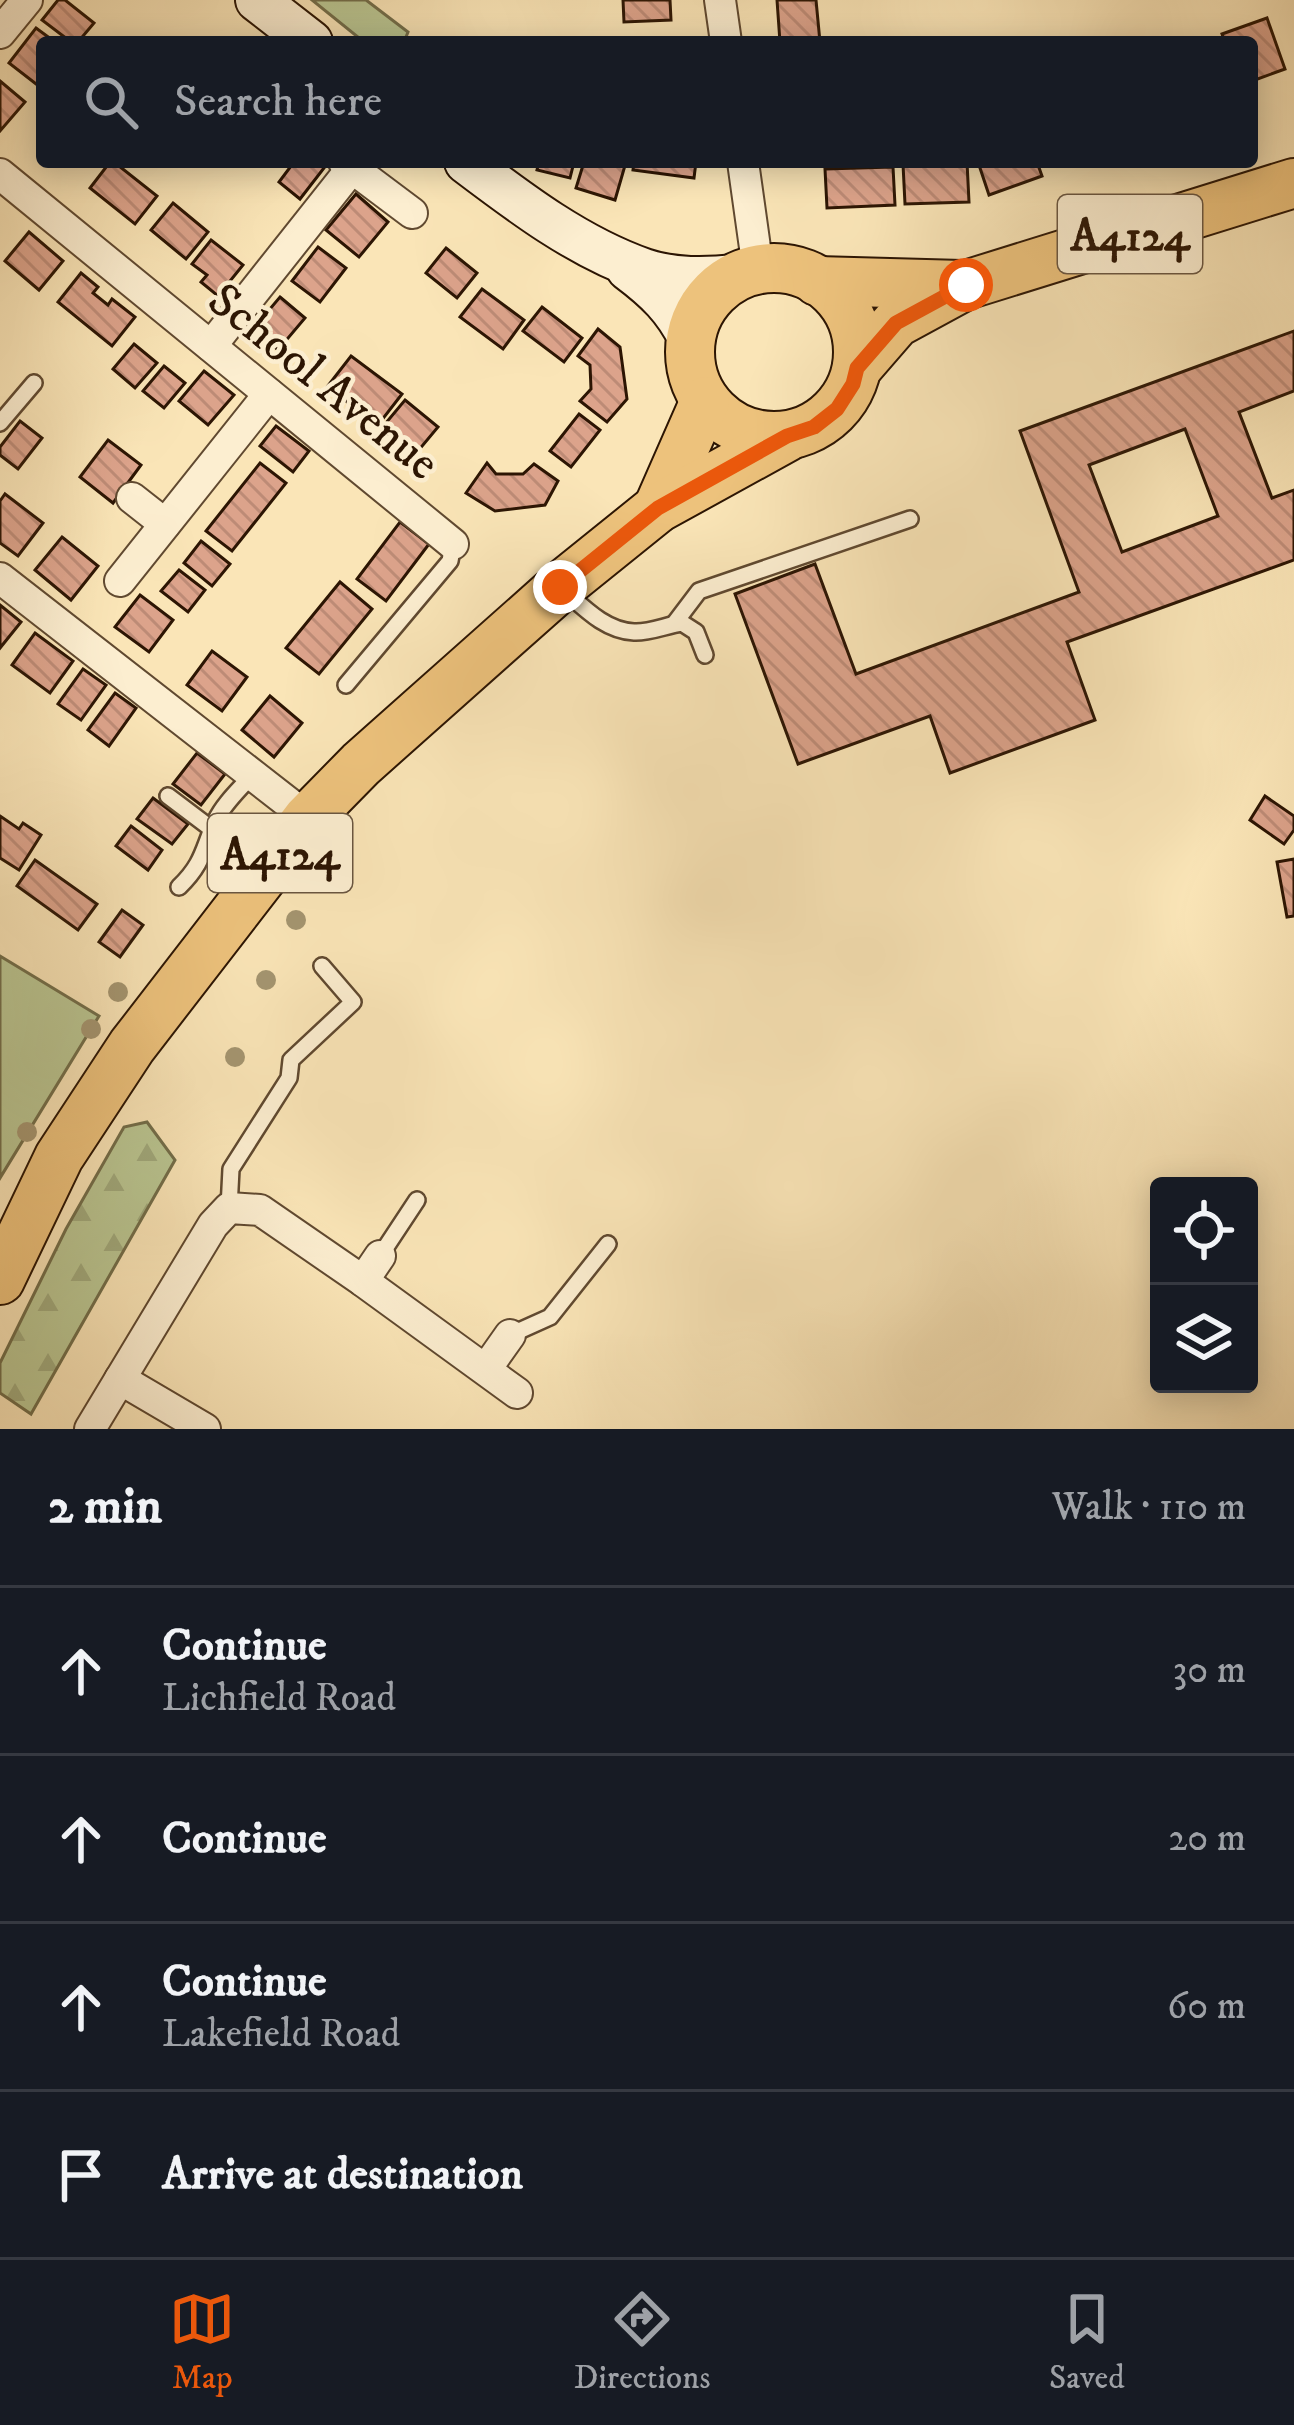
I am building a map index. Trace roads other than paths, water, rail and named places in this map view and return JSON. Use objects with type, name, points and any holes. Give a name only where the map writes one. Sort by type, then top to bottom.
[{"type":"main road","points":[[257,0],[303,36]]},
{"type":"main road","points":[[474,168],[656,290],[680,317],[690,339]]},
{"type":"main road","name":"A4124","points":[[0,1280],[59,1157],[131,1046],[308,818],[361,764],[560,587],[658,508],[787,436],[814,427],[837,409],[857,368],[896,323],[966,285],[1294,183]]},
{"type":"main road","points":[[610,256],[676,277],[705,279],[748,273]]},
{"type":"main road","name":"A4124","points":[[748,273],[780,269],[817,281],[966,285]]},
{"type":"main road","points":[[748,273],[705,302],[690,339],[690,368],[705,401],[741,428],[764,436],[787,436]]},
{"type":"main road","points":[[817,281],[839,300],[854,326],[857,368]]},
{"type":"main road","name":"A4124","points":[[658,508],[705,401]]},
{"type":"street","points":[[0,33],[27,0]]},
{"type":"street","points":[[720,0],[725,36]]},
{"type":"street","points":[[211,346],[346,168]]},
{"type":"street","points":[[352,168],[412,213]]},
{"type":"street","points":[[742,168],[748,273]]},
{"type":"street","name":"School Avenue","points":[[0,174],[453,544]]},
{"type":"street","points":[[120,580],[269,394]]},
{"type":"street","points":[[132,498],[165,524]]},
{"type":"street","points":[[0,578],[308,818]]},
{"type":"street","points":[[90,1429],[213,1225],[229,1208],[260,1210],[371,1268],[517,1393]]},
{"type":"street","points":[[486,1369],[509,1335]]},
{"type":"street","points":[[120,1379],[205,1429]]},
{"type":"lane","points":[[0,423],[34,383]]},
{"type":"lane","points":[[674,624],[699,591],[910,519]]},
{"type":"lane","name":"School Avenue","points":[[346,685],[450,561],[453,544]]},
{"type":"lane","points":[[560,587],[613,628],[637,632],[682,623],[696,632],[705,655]]},
{"type":"lane","points":[[178,887],[193,874],[217,817],[253,774]]},
{"type":"lane","points":[[168,796],[213,830]]},
{"type":"lane","points":[[229,1208],[230,1168],[289,1078],[291,1060],[352,1002],[322,966]]},
{"type":"lane","points":[[371,1268],[417,1200]]},
{"type":"lane","points":[[509,1335],[550,1317],[608,1244]]}]
